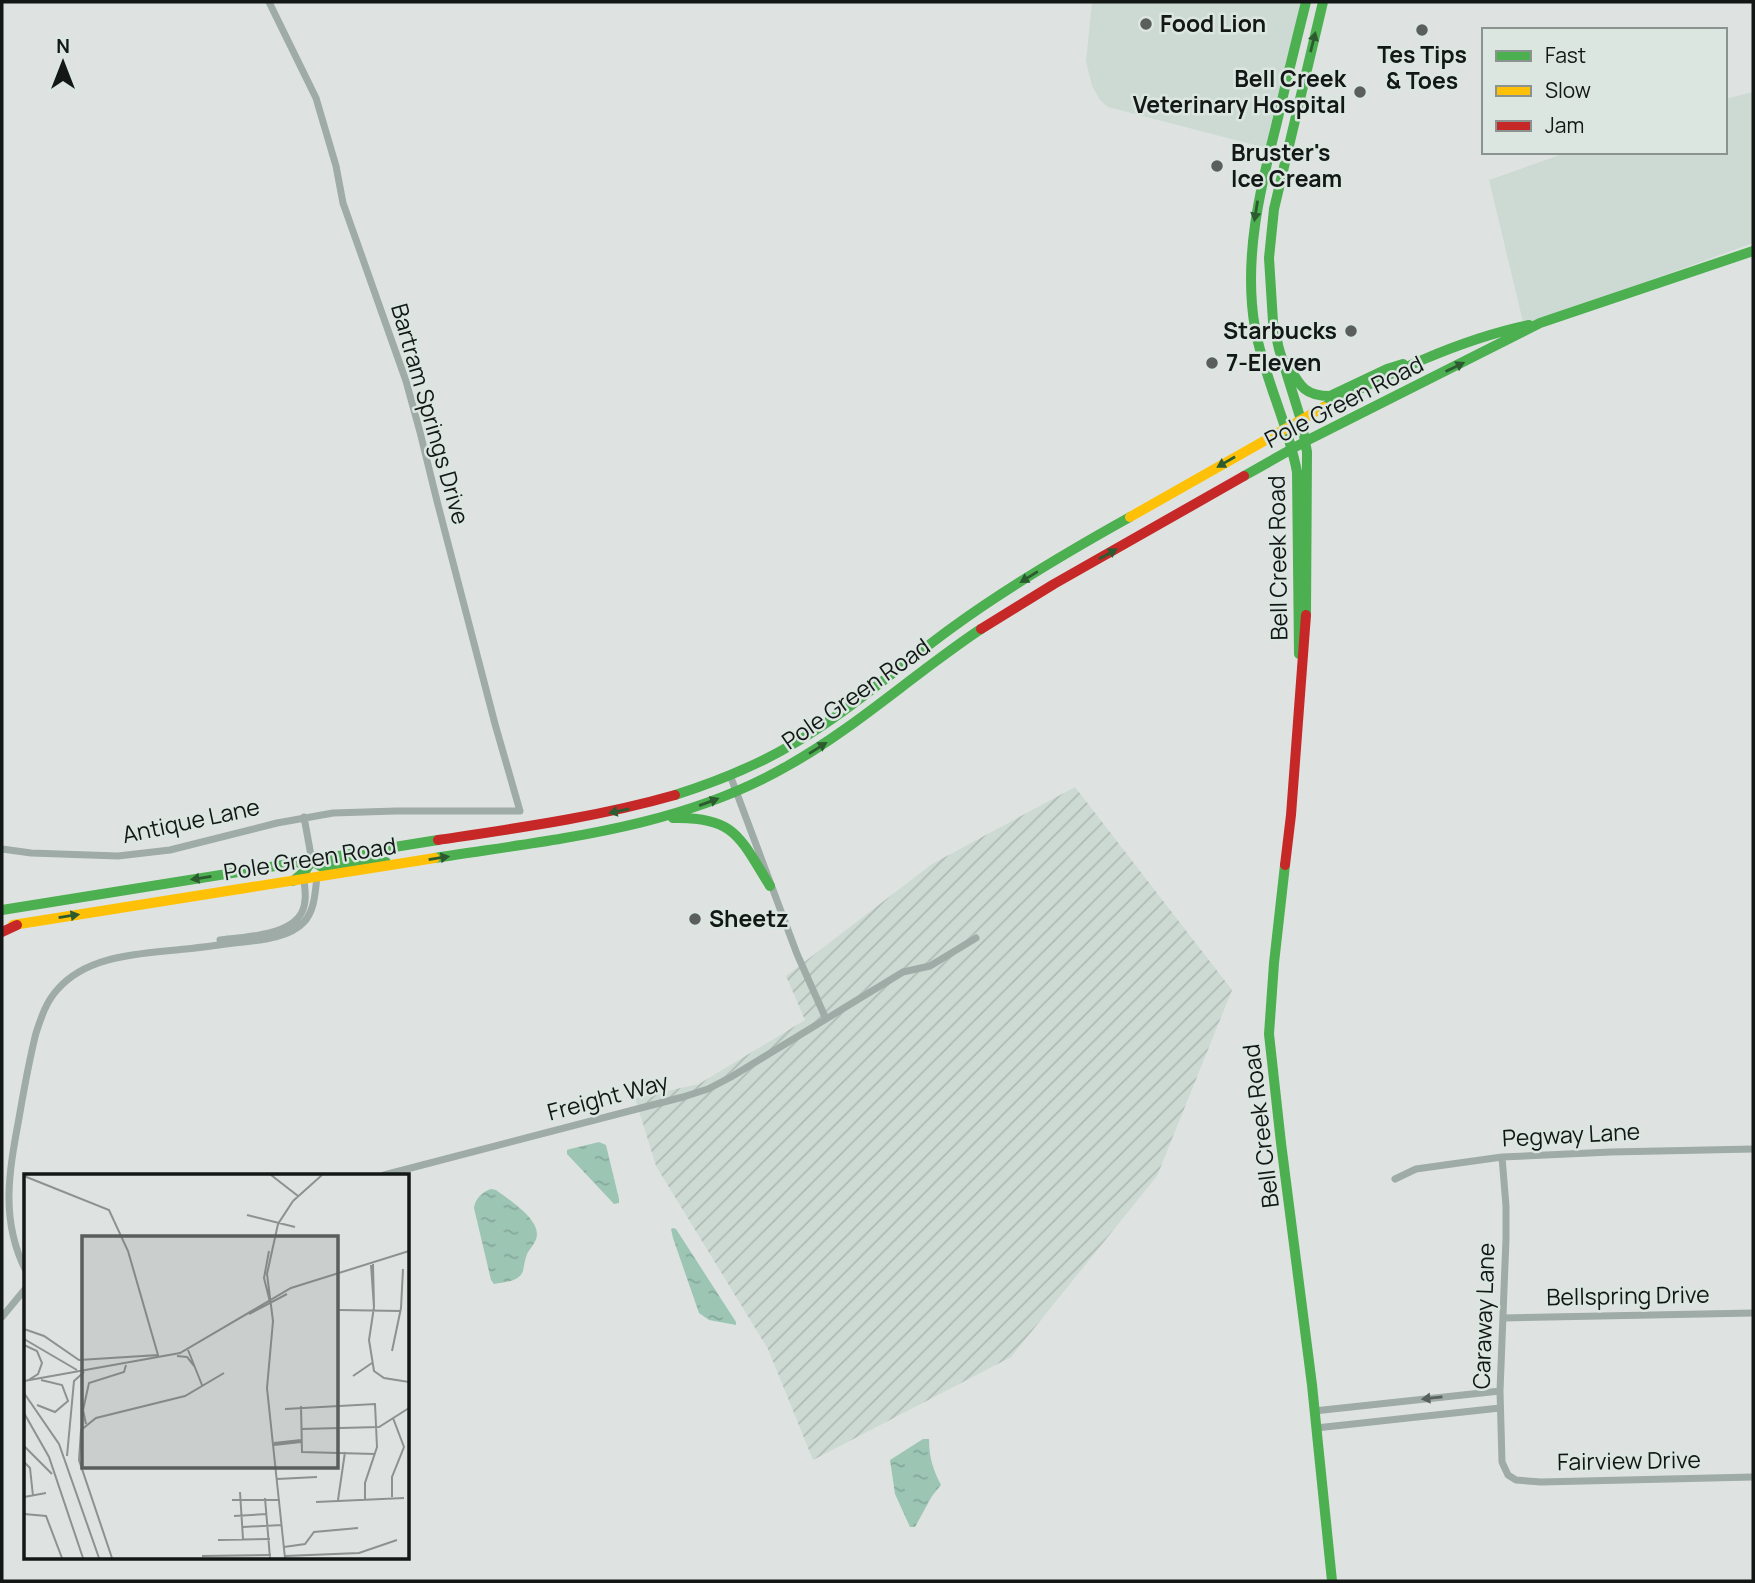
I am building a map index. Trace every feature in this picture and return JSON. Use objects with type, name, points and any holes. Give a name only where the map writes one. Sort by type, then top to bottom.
[{"type":"main road","name":"Bell Creek Road","points":[[1301,665],[1298,641],[1297,487],[1293,449],[1268,377],[1255,328],[1251,251],[1259,193],[1306,2]]},
{"type":"main road","name":"Bell Creek Road","points":[[1323,2],[1272,226],[1269,257],[1269,290],[1279,349],[1306,441],[1307,581],[1291,815],[1274,963],[1269,1034],[1332,1581]]},
{"type":"main road","name":"Pole Green Road","points":[[2,930],[17,925],[590,834],[652,820],[736,791],[788,766],[826,743],[1007,612],[1306,441],[1540,323],[1753,251]]},
{"type":"main road","name":"Pole Green Road","points":[[2,910],[618,811],[674,796],[730,775],[777,753],[818,728],[934,640],[1012,587],[1301,420],[1434,355],[1505,329],[1540,323]]},
{"type":"main road","points":[[1279,349],[1302,388],[1322,396],[1340,392],[1387,369],[1434,355]]},
{"type":"main road","points":[[652,820],[697,817],[722,823],[736,833],[770,886]]},
{"type":"main road","points":[[292,881],[305,871],[312,861],[322,867],[369,861],[396,864]]},
{"type":"street","name":"Bartram Springs Drive","points":[[269,2],[316,98],[343,202],[406,381],[520,811]]},
{"type":"street","points":[[730,775],[770,886],[826,1020]]},
{"type":"street","name":"Antique Lane","points":[[2,849],[80,856],[147,854],[304,817],[353,811],[520,811]]},
{"type":"street","points":[[304,817],[312,861]]},
{"type":"street","points":[[24,1267],[11,1227],[8,1189],[11,1162],[30,1057],[42,1014],[56,991],[76,973],[106,960],[264,939],[291,931],[303,923],[311,910],[317,877]]},
{"type":"street","points":[[168,950],[262,934],[287,926],[298,918],[303,909],[306,896],[304,879]]},
{"type":"street","name":"Freight Way","points":[[388,1174],[695,1094],[732,1077],[903,972],[930,966],[976,938]]},
{"type":"street","name":"Pegway Lane","points":[[1395,1179],[1416,1169],[1502,1157],[1753,1149]]},
{"type":"street","name":"Caraway Lane","points":[[1502,1157],[1507,1239],[1500,1408],[1502,1462],[1508,1475]]},
{"type":"street","points":[[2,1317],[24,1290]]},
{"type":"street","name":"Bellspring Drive","points":[[1503,1318],[1753,1313]]},
{"type":"street","points":[[1314,1411],[1500,1391]]},
{"type":"street","points":[[1316,1428],[1500,1408]]},
{"type":"street","name":"Fairview Drive","points":[[1508,1475],[1516,1480],[1541,1482],[1753,1478]]},
{"type":"shaded area","points":[[1092,2],[1306,2],[1270,149],[1108,107],[1100,100],[1092,86],[1086,61]]},
{"type":"shaded area","points":[[1753,92],[1753,243],[1524,326],[1489,180],[1562,154],[1727,154],[1727,98]]},
{"type":"shaded area","points":[[1075,787],[1232,990],[1157,1176],[1011,1357],[813,1460],[768,1349],[656,1166],[635,1098],[699,1084],[805,1020],[786,976],[932,864]]},
{"type":"water","points":[[599,1142],[606,1145],[619,1203],[614,1204],[567,1154],[567,1150]]},
{"type":"water","points":[[491,1189],[514,1203],[527,1215],[537,1234],[521,1275],[511,1281],[494,1284],[474,1208],[480,1196]]},
{"type":"water","points":[[673,1228],[736,1325],[709,1320],[699,1313],[673,1238]]},
{"type":"water","points":[[923,1439],[929,1439],[932,1463],[941,1485],[915,1527],[910,1527],[895,1494],[890,1460]]},
{"type":"traffic: fast","points":[[1299,654],[1297,472],[1259,347],[1251,276],[1259,198],[1306,2]]},
{"type":"traffic: fast","points":[[1306,615],[1307,452],[1301,420],[1273,322],[1269,258],[1274,209],[1323,2]]},
{"type":"traffic: fast","points":[[1244,476],[1306,441],[1540,323],[1753,251]]},
{"type":"traffic: fast","points":[[1324,407],[1450,349],[1502,331],[1529,325]]},
{"type":"traffic: fast","points":[[1287,363],[1299,383],[1308,391],[1330,396],[1403,364]]},
{"type":"traffic: fast","points":[[675,795],[736,773],[793,744],[834,717],[996,597],[1130,517]]},
{"type":"traffic: fast","points":[[435,858],[617,828],[705,803],[748,786],[824,743],[981,629]]},
{"type":"traffic: fast","points":[[673,818],[710,821],[734,833],[770,886]]},
{"type":"traffic: fast","points":[[2,910],[438,840]]},
{"type":"traffic: fast","points":[[293,881],[312,861],[322,867],[369,861],[386,862]]},
{"type":"traffic: fast","points":[[1285,865],[1269,1034],[1312,1385],[1332,1581]]},
{"type":"traffic: slow","points":[[1130,517],[1324,407]]},
{"type":"traffic: slow","points":[[13,925],[435,858]]},
{"type":"traffic: jam","points":[[981,629],[1054,584],[1244,476]]},
{"type":"traffic: jam","points":[[1285,865],[1306,615]]},
{"type":"traffic: jam","points":[[438,840],[587,816],[675,795]]},
{"type":"traffic: jam","points":[[2,932],[17,925]]},
{"type":"place","name":"Food Lion","points":[[1146,24]]},
{"type":"place","name":"Tes Tips & Toes","points":[[1422,30]]},
{"type":"place","name":"Bell Creek Veterinary Hospital","points":[[1360,92]]},
{"type":"place","name":"Bruster's Ice Cream","points":[[1217,166]]},
{"type":"place","name":"Starbucks","points":[[1351,331]]},
{"type":"place","name":"7-Eleven","points":[[1212,363]]},
{"type":"place","name":"Sheetz","points":[[695,919]]}]
